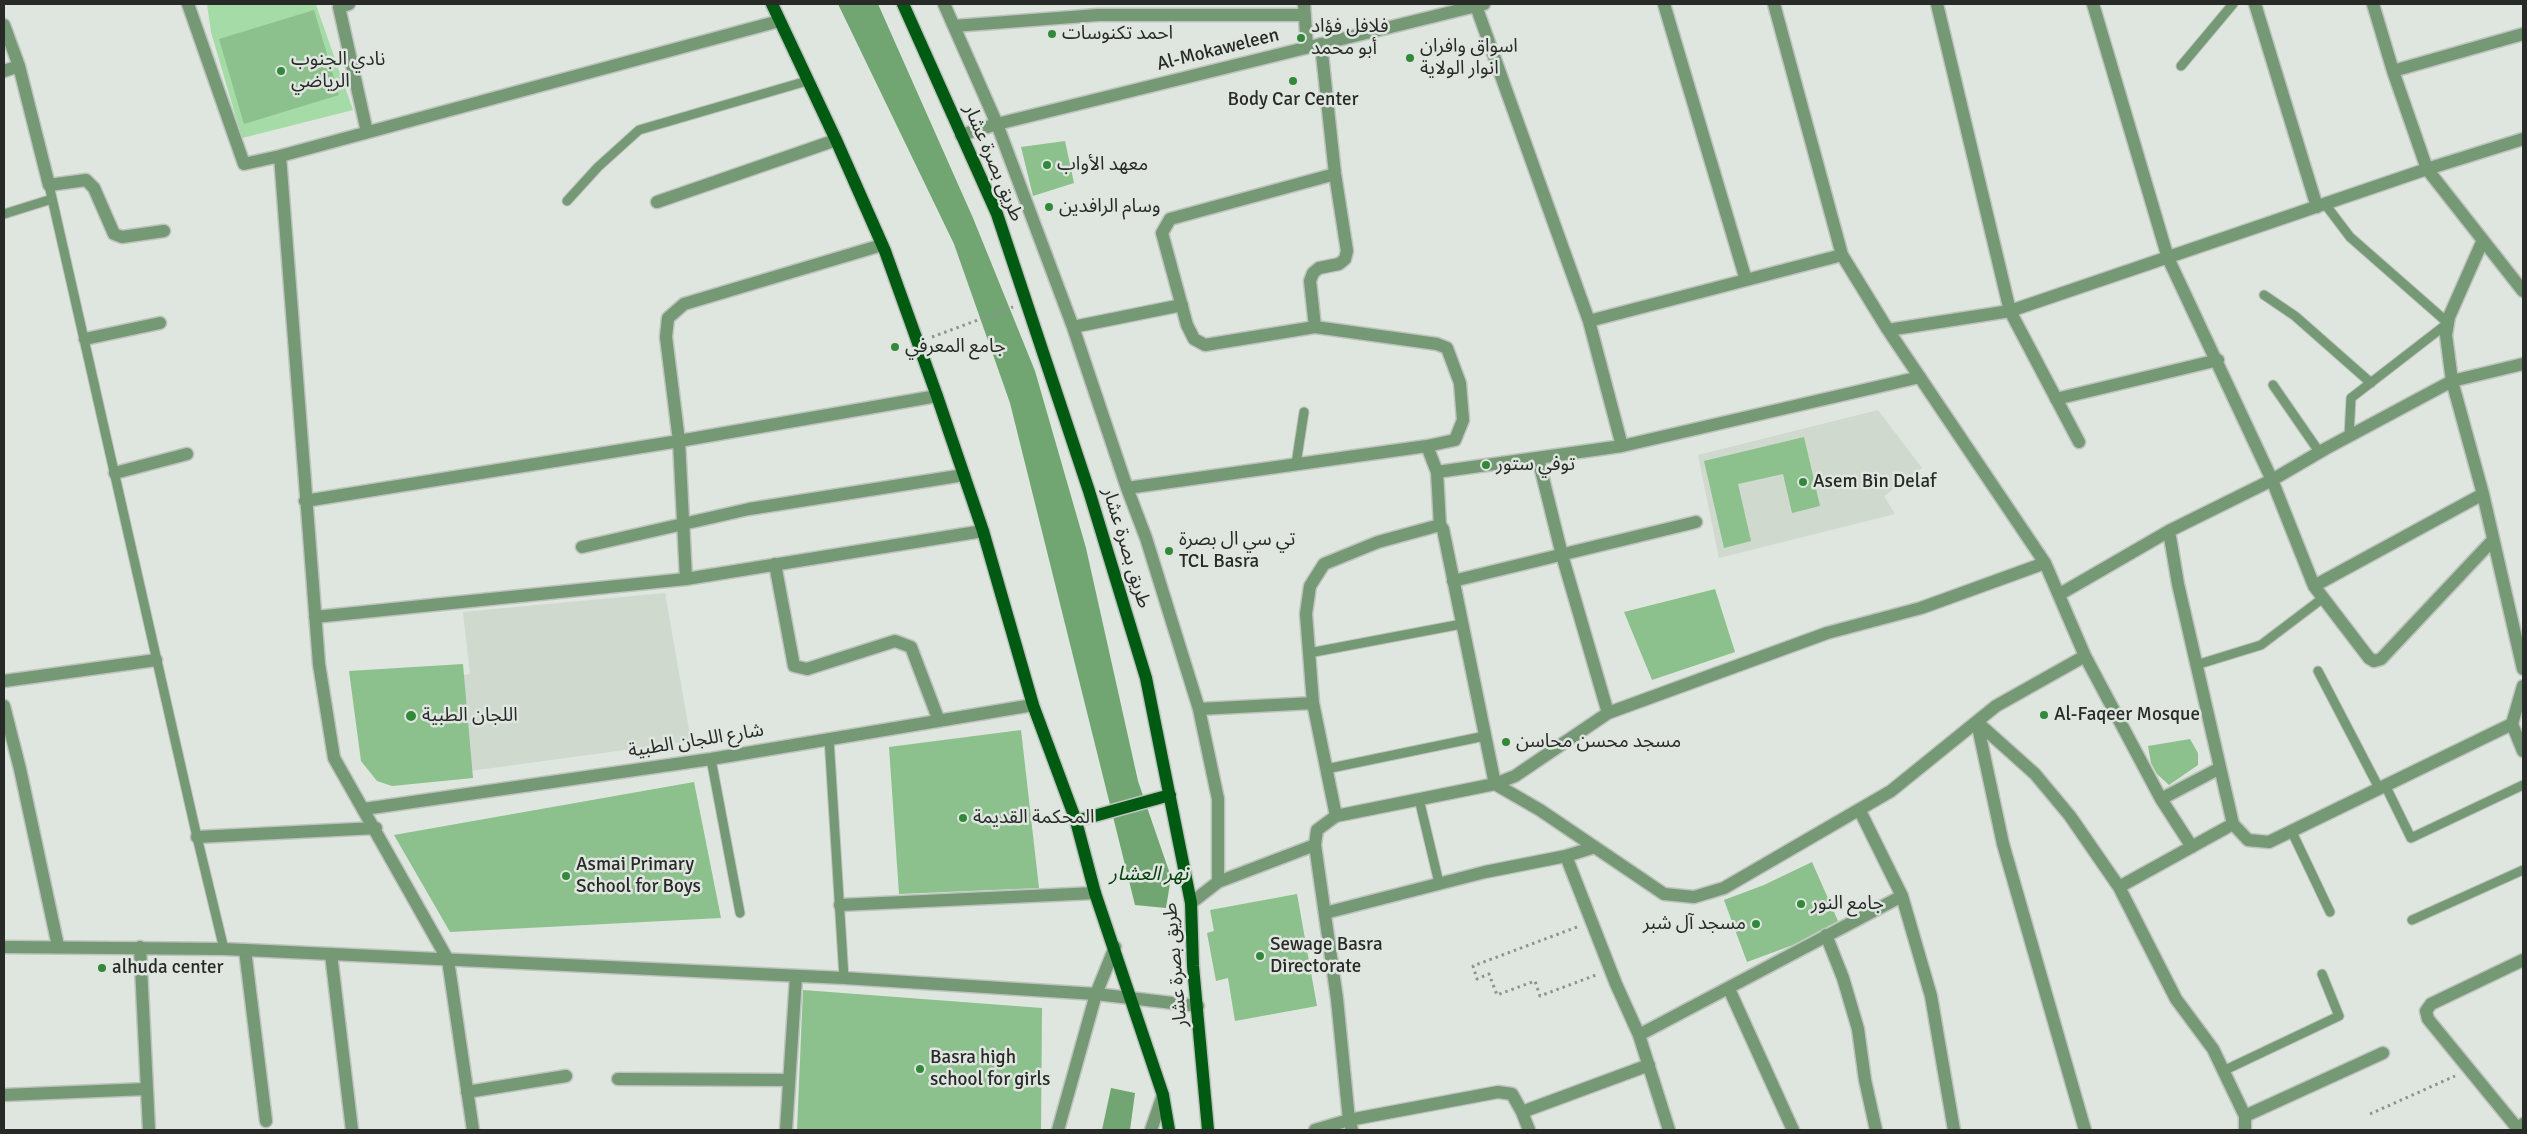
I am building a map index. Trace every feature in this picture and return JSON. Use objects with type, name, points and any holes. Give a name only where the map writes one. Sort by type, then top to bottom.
[{"type":"main road","points":[[772,4],[836,140],[882,245],[937,396],[983,531],[1033,706],[1076,820],[1095,893],[1115,947],[1163,1095],[1170,1130]]},
{"type":"main road","name":"طريق بصرة عشار","points":[[903,4],[997,214],[1089,491],[1146,678],[1191,903],[1208,1130]]},
{"type":"main road","points":[[1076,820],[1170,795]]},
{"type":"street","points":[[188,4],[244,164],[280,156],[780,21]]},
{"type":"street","points":[[349,4],[339,7],[367,132]]},
{"type":"street","points":[[944,4],[997,124],[1073,327],[1127,488],[1146,538],[1199,709],[1218,799],[1218,882]]},
{"type":"street","points":[[1479,4],[1589,321],[1622,446]]},
{"type":"street","name":"Al-Mokaweleen","points":[[961,135],[997,124],[1479,4]]},
{"type":"street","points":[[1664,4],[1746,280]]},
{"type":"street","points":[[1774,4],[1842,255],[1888,330],[2044,563],[2060,594],[2085,656],[2160,799],[2192,847]]},
{"type":"street","points":[[1937,4],[2010,311],[2079,442]]},
{"type":"street","points":[[2093,4],[2168,258],[2218,360],[2272,480],[2314,586],[2369,658],[2374,661],[2381,659],[2492,541]]},
{"type":"street","points":[[2256,4],[2321,206]]},
{"type":"street","points":[[2373,4],[2393,71],[2427,169],[2523,291]]},
{"type":"street","points":[[954,26],[1098,15],[1305,9],[1306,47]]},
{"type":"street","points":[[4,25],[19,66],[49,185],[86,180],[94,188],[114,234],[122,237],[164,231]]},
{"type":"street","points":[[2393,71],[2523,34]]},
{"type":"street","points":[[1314,327],[1310,281],[1313,273],[1319,268],[1339,264],[1345,259],[1348,251],[1335,174],[1321,44]]},
{"type":"street","points":[[4,71],[19,66]]},
{"type":"street","points":[[1888,330],[2010,311],[2427,169],[2523,139]]},
{"type":"street","points":[[657,202],[836,140]]},
{"type":"street","points":[[280,156],[318,664],[334,758],[376,828],[448,960],[473,1130]]},
{"type":"street","points":[[1127,488],[1427,446],[1455,440],[1463,420],[1460,383],[1447,348],[1437,344],[1314,327],[1206,345],[1194,339],[1187,325],[1162,233],[1170,219],[1335,174]]},
{"type":"street","points":[[2483,240],[2448,323],[2446,335],[2452,381],[2483,494],[2492,541],[2523,669]]},
{"type":"street","points":[[686,579],[678,442],[666,337],[668,318],[684,304],[882,245]]},
{"type":"street","points":[[1589,321],[1842,255]]},
{"type":"street","points":[[1073,327],[1182,305]]},
{"type":"street","points":[[85,339],[160,323]]},
{"type":"street","points":[[2056,399],[2218,360]]},
{"type":"street","points":[[2060,594],[2169,531],[2272,480],[2452,381],[2523,364]]},
{"type":"street","points":[[1437,472],[1622,446],[1920,376]]},
{"type":"street","points":[[305,500],[678,442],[937,396]]},
{"type":"street","points":[[1427,446],[1437,472],[1440,525],[1443,529],[1495,784],[1595,847],[1664,894],[1694,897],[1724,888],[1891,792],[1996,706],[2085,656]]},
{"type":"street","points":[[114,473],[186,454]]},
{"type":"street","points":[[1538,458],[1562,555],[1608,713]]},
{"type":"street","points":[[582,547],[749,509],[964,475]]},
{"type":"street","points":[[2314,586],[2483,494]]},
{"type":"street","points":[[1453,582],[1696,522]]},
{"type":"street","points":[[1336,816],[1313,703],[1306,614],[1310,586],[1324,564],[1378,542],[1440,525]]},
{"type":"street","points":[[315,617],[686,579],[983,531]]},
{"type":"street","points":[[2169,531],[2178,584],[2233,824],[2248,840],[2269,842],[2512,724]]},
{"type":"street","points":[[1350,1125],[1337,999],[1315,845],[1318,830],[1336,816],[1495,784],[1515,776],[1608,713],[1827,633],[1921,608],[2044,563]]},
{"type":"street","points":[[775,564],[794,666],[807,669],[895,641],[911,647],[939,721]]},
{"type":"street","points":[[4,682],[156,660]]},
{"type":"street","points":[[2523,686],[2512,724],[2523,751]]},
{"type":"street","points":[[1199,709],[1313,703]]},
{"type":"street","points":[[4,706],[20,770],[58,946]]},
{"type":"street","name":"شارع اللجان الطبية","points":[[364,809],[711,758],[1033,706]]},
{"type":"street","points":[[1977,722],[2035,774],[2070,816],[2119,887],[2176,999],[2213,1049],[2245,1116],[2245,1130]]},
{"type":"street","points":[[1977,722],[2003,844],[2085,1130]]},
{"type":"street","points":[[2160,799],[2220,768]]},
{"type":"street","points":[[1860,811],[1902,896],[1931,996],[1954,1130]]},
{"type":"street","points":[[2119,887],[2233,824]]},
{"type":"street","points":[[197,837],[376,828]]},
{"type":"street","points":[[1191,903],[1218,882],[1315,845]]},
{"type":"street","points":[[1325,913],[1439,883],[1566,856],[1595,847]]},
{"type":"street","points":[[1566,856],[1610,969],[1639,1035],[1669,1130]]},
{"type":"street","points":[[840,905],[1095,893]]},
{"type":"street","points":[[1639,1035],[1826,934],[1902,896]]},
{"type":"street","points":[[1826,934],[1843,978],[1858,1029],[1865,1080],[1876,1130]]},
{"type":"street","points":[[4,948],[58,946],[224,949],[844,978],[1096,994],[1198,1006]]},
{"type":"street","points":[[140,947],[149,1130]]},
{"type":"street","points":[[1058,1130],[1096,994],[1115,947]]},
{"type":"street","points":[[245,950],[266,1121]]},
{"type":"street","points":[[331,954],[352,1130]]},
{"type":"street","points":[[2519,1128],[2428,1019],[2426,1011],[2431,1004],[2523,960]]},
{"type":"street","points":[[786,1130],[796,977]]},
{"type":"street","points":[[1729,988],[1793,1130]]},
{"type":"street","points":[[2245,1116],[2384,1053]]},
{"type":"street","points":[[1522,1112],[1649,1065]]},
{"type":"street","points":[[467,1092],[566,1076]]},
{"type":"street","points":[[618,1079],[789,1080]]},
{"type":"street","points":[[4,1095],[146,1089]]},
{"type":"street","points":[[1315,1130],[1350,1125],[1498,1092],[1512,1094],[1529,1130]]},
{"type":"street","points":[[1151,1130],[1163,1095]]},
{"type":"lane","points":[[2181,66],[2233,4]]},
{"type":"lane","points":[[567,201],[598,167],[639,130],[807,81]]},
{"type":"lane","points":[[49,185],[156,660],[224,949]]},
{"type":"lane","points":[[4,214],[52,199]]},
{"type":"lane","points":[[2321,206],[2350,237],[2448,323],[2352,398],[2349,436]]},
{"type":"lane","points":[[2264,295],[2295,316],[2371,383]]},
{"type":"lane","points":[[2273,385],[2320,453]]},
{"type":"lane","points":[[1296,464],[1304,412]]},
{"type":"lane","points":[[2196,665],[2261,645],[2323,598]]},
{"type":"lane","points":[[1309,653],[1462,624]]},
{"type":"lane","points":[[2318,671],[2410,838],[2523,785]]},
{"type":"lane","points":[[1326,770],[1485,736]]},
{"type":"lane","points":[[829,738],[844,978]]},
{"type":"lane","points":[[711,758],[740,913]]},
{"type":"lane","points":[[1419,799],[1439,883]]},
{"type":"lane","points":[[2292,830],[2330,912]]},
{"type":"lane","points":[[2412,920],[2523,870]]},
{"type":"lane","points":[[2223,1071],[2339,1016],[2322,974]]},
{"type":"path","points":[[942,334],[1009,308]]},
{"type":"path","points":[[1592,922],[1473,966],[1477,978],[1489,974],[1496,995],[1535,981],[1540,996],[1610,969]]},
{"type":"path","points":[[2370,1114],[2469,1070]]},
{"type":"shaded area","name":"نادي الجنوب الرياضي","points":[[207,4],[318,4],[316,5],[353,110],[242,138],[211,32]]},
{"type":"shaded area","name":"Asem Bin Delaf","points":[[1878,410],[1922,468],[1884,496],[1895,514],[1719,558],[1698,455]]},
{"type":"shaded area","points":[[665,593],[691,741],[470,771],[458,676],[470,674],[463,612]]},
{"type":"water","name":"نهر العشار","points":[[838,4],[878,4],[973,218],[1035,371],[1086,548],[1138,781],[1171,877],[1166,908],[1135,905],[1010,403],[954,244]]},
{"type":"water","points":[[1111,1088],[1135,1093],[1130,1130],[1102,1130]]},
{"type":"building","name":"نادي الجنوب الرياضي","points":[[314,10],[339,95],[244,124],[219,39]]},
{"type":"building","name":"معهد الأواب","points":[[1065,141],[1074,183],[1033,196],[1021,147]]},
{"type":"building","points":[[1804,437],[1820,506],[1792,513],[1783,474],[1738,484],[1751,541],[1724,548],[1704,461]]},
{"type":"building","points":[[1715,589],[1735,652],[1652,680],[1624,612]]},
{"type":"building","name":"اللجان الطبية","points":[[463,664],[473,778],[392,786],[377,781],[361,761],[349,671]]},
{"type":"building","name":"المحكمة القديمة","points":[[1021,730],[1039,888],[899,894],[889,747]]},
{"type":"building","points":[[2190,739],[2198,753],[2198,765],[2169,785],[2157,774],[2151,763],[2148,746]]},
{"type":"building","name":"Asmai Primary School for Boys","points":[[694,782],[721,918],[450,932],[394,835]]},
{"type":"building","points":[[1812,862],[1838,921],[1793,945],[1747,962],[1724,900],[1764,885]]},
{"type":"building","name":"Sewage Basra Directorate","points":[[1297,894],[1317,1006],[1235,1021],[1228,978],[1216,981],[1207,933],[1214,931],[1210,910]]},
{"type":"building","name":"Basra high school for girls","points":[[803,990],[1042,1008],[1041,1130],[797,1130]]},
{"type":"place","name":"احمد تكنوسات","points":[[1052,34]]},
{"type":"place","name":"فلافل فؤاد أبو محمد","points":[[1301,38]]},
{"type":"place","name":"اسواق وافران انوار الولاية","points":[[1410,58]]},
{"type":"place","name":"نادي الجنوب الرياضي","points":[[281,71]]},
{"type":"place","name":"Body Car Center","points":[[1293,81]]},
{"type":"place","name":"معهد الأواب","points":[[1047,165]]},
{"type":"place","name":"وسام الرافدين","points":[[1049,207]]},
{"type":"place","name":"جامع المعرفي","points":[[895,347]]},
{"type":"place","name":"توفي ستور","points":[[1486,465]]},
{"type":"place","name":"Asem Bin Delaf","points":[[1803,482]]},
{"type":"place","name":"تي سي ال بصرة TCL Basra","points":[[1169,551]]},
{"type":"place","name":"Al-Faqeer Mosque","points":[[2044,715]]},
{"type":"place","name":"اللجان الطبية","points":[[411,716]]},
{"type":"place","name":"مسجد محسن محاسن","points":[[1506,742]]},
{"type":"place","name":"المحكمة القديمة","points":[[963,818]]},
{"type":"place","name":"Asmai Primary School for Boys","points":[[566,876]]},
{"type":"place","name":"جامع النور","points":[[1801,904]]},
{"type":"place","name":"مسجد آل شبر","points":[[1756,924]]},
{"type":"place","name":"Sewage Basra Directorate","points":[[1260,956]]},
{"type":"place","name":"alhuda center","points":[[102,968]]},
{"type":"place","name":"Basra high school for girls","points":[[920,1069]]}]
